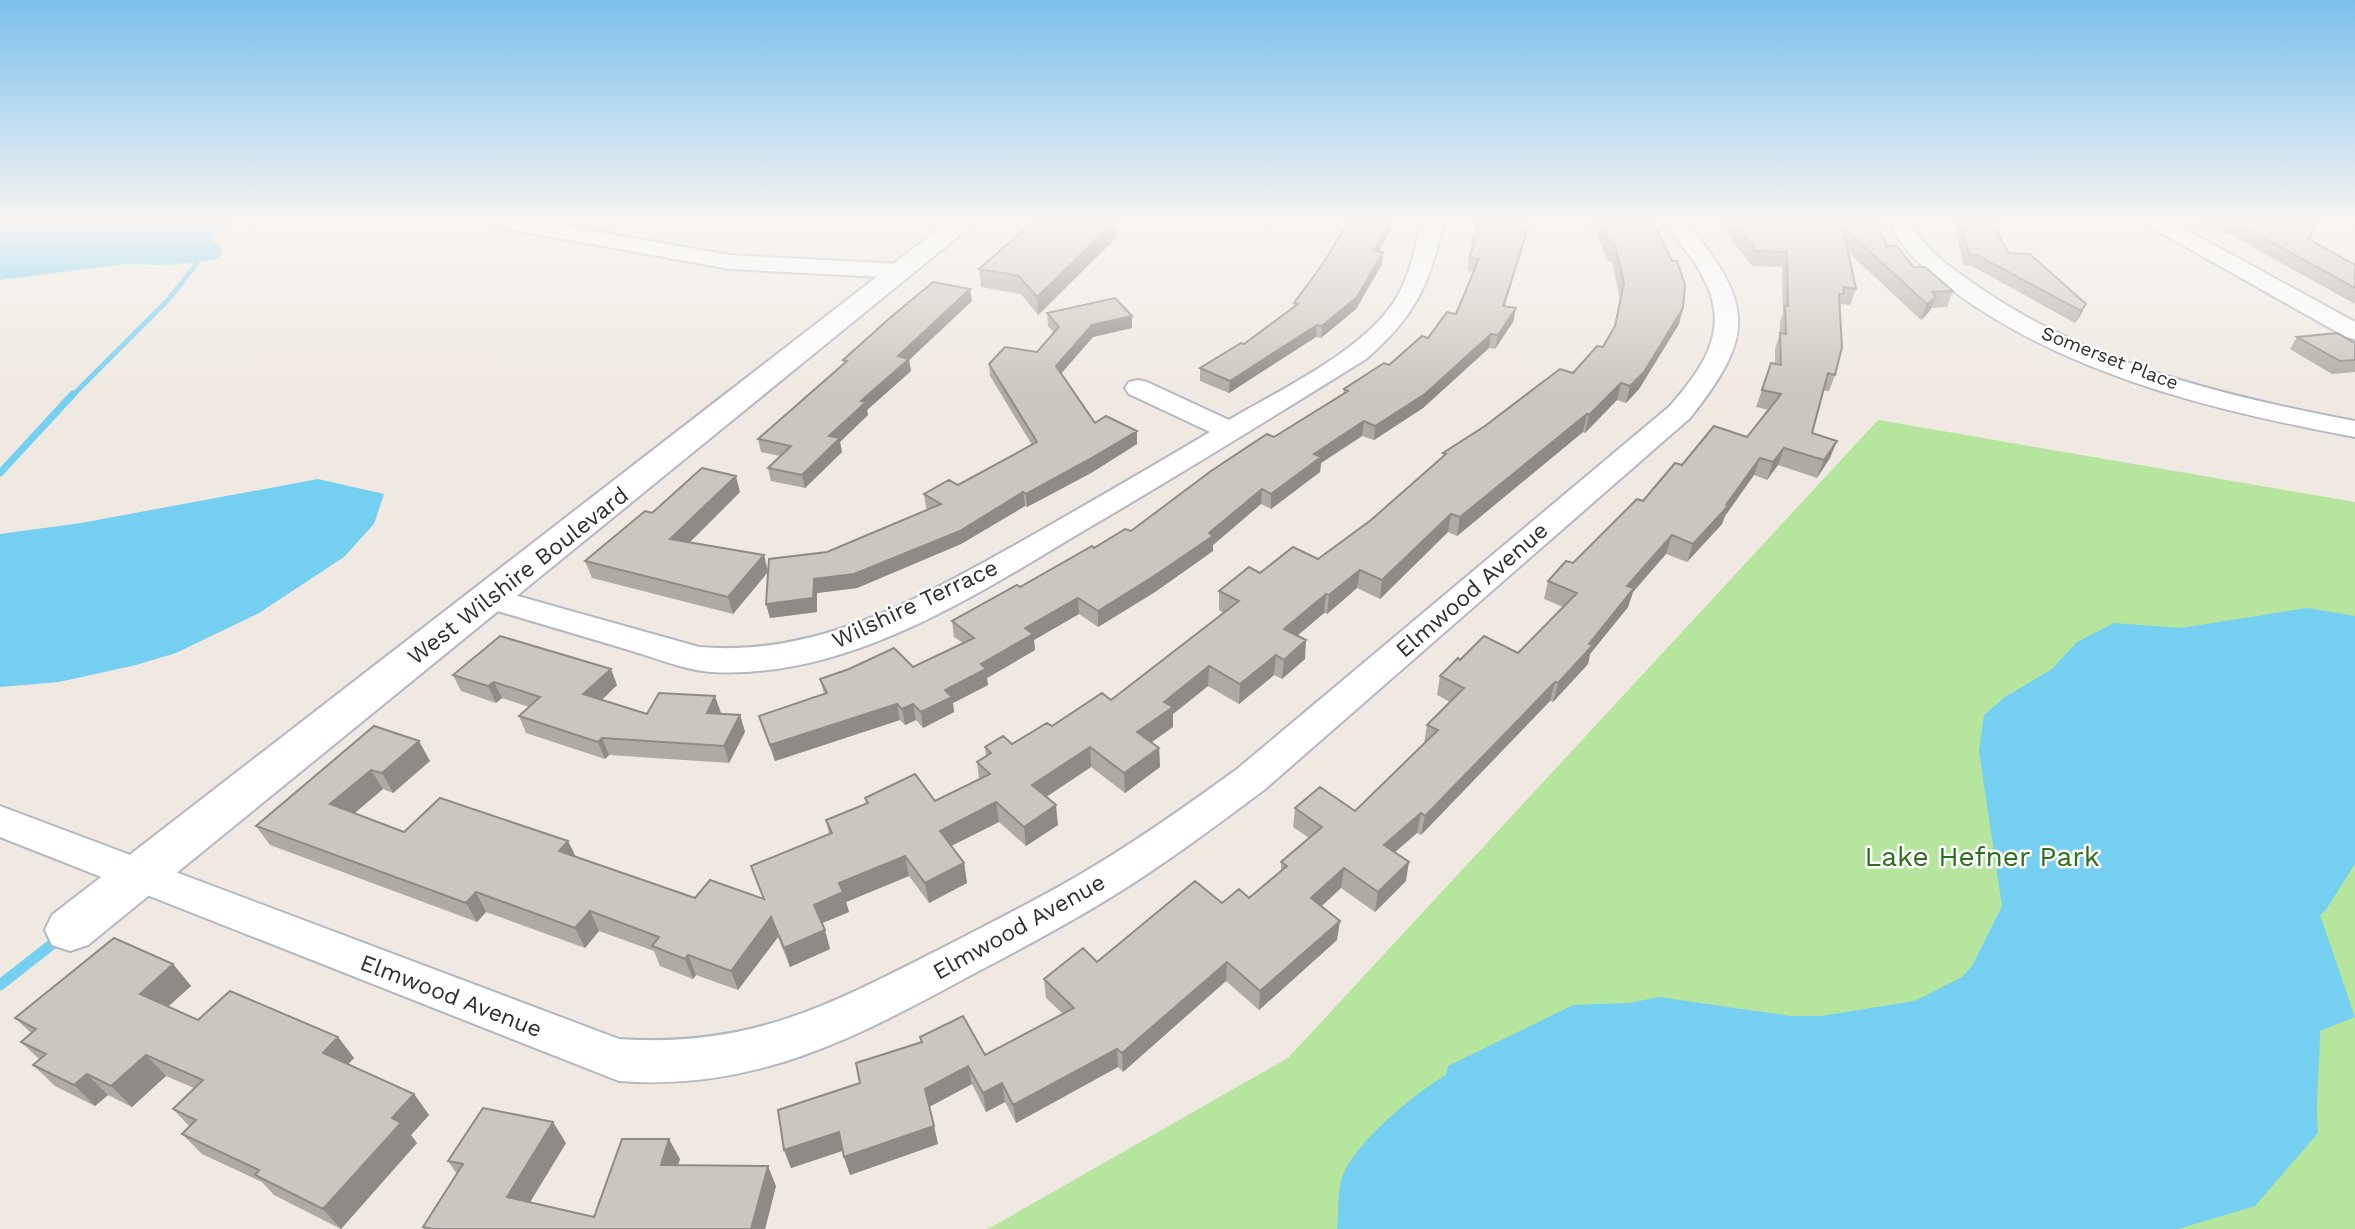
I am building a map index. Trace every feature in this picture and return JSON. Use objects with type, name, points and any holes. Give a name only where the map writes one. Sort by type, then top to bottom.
[{"type":"street","name":"West Wilshire Boulevard","points":[[70,930],[891,278]]},
{"type":"street","name":"Wilshire Terrace","points":[[489,598],[698,659],[732,662],[815,649],[873,628],[971,582],[1081,521],[1357,354],[1384,332],[1402,311],[1414,292],[1418,278]]},
{"type":"street","name":"Elmwood Avenue","points":[[9,835],[140,876],[619,1060],[660,1063],[702,1060],[755,1050],[824,1025],[898,993],[1005,936],[1106,880],[1192,823],[1250,780],[1681,412],[1705,385],[1719,363],[1727,328],[1727,312],[1717,278]]},
{"type":"street","name":"Somerset Place","points":[[1951,278],[1972,295],[2014,319],[2019,335],[2028,345],[2056,360],[2094,371],[2138,372],[2255,407],[2355,429]]},
{"type":"street","points":[[2258,278],[2355,332]]},
{"type":"street","points":[[1139,388],[1231,431]]},
{"type":"green space","name":"Lake Hefner Park","points":[[1878,420],[2355,502],[2355,1229],[988,1229],[1288,1058]]},
{"type":"water","points":[[318,479],[384,494],[374,524],[344,557],[259,613],[176,653],[136,665],[59,682],[0,687],[0,534],[81,523]]},
{"type":"water","points":[[2307,608],[2355,616],[2355,864],[2320,915],[2355,1017],[2320,1031],[2318,1133],[2255,1206],[2178,1229],[1337,1229],[1343,1175],[1360,1148],[1388,1119],[1446,1075],[1448,1066],[1573,1005],[1629,1003],[1659,997],[1791,1016],[1821,1016],[1915,1001],[1962,977],[1972,966],[2002,906],[1979,751],[1984,715],[2005,697],[2052,669],[2077,642],[2114,623],[2181,628]]},
{"type":"building","points":[[1021,278],[1056,278],[1037,297]]},
{"type":"building","points":[[1312,278],[1368,278],[1357,297],[1322,326],[1317,325],[1230,381],[1200,368],[1241,343],[1244,344],[1298,304],[1294,303]]},
{"type":"building","points":[[1471,278],[1512,278],[1503,306],[1516,308],[1498,335],[1491,334],[1425,394],[1375,426],[1364,421],[1314,454],[1321,457],[1271,494],[1262,489],[1209,533],[1213,536],[1154,576],[1098,611],[1078,598],[1025,628],[1033,634],[981,664],[986,669],[945,690],[952,697],[921,712],[913,704],[902,709],[897,704],[770,745],[759,716],[827,693],[820,679],[894,648],[913,667],[974,638],[952,621],[1017,585],[1020,587],[1092,546],[1094,548],[1125,529],[1131,531],[1211,471],[1267,434],[1274,437],[1348,391],[1344,389],[1384,363],[1389,365],[1422,336],[1428,338],[1447,312],[1456,314]]},
{"type":"building","points":[[1623,278],[1683,278],[1685,285],[1683,308],[1644,372],[1630,386],[1621,383],[1589,415],[1460,517],[1451,514],[1382,580],[1360,570],[1329,595],[1326,594],[1284,629],[1306,640],[1284,660],[1276,655],[1240,684],[1209,666],[1164,702],[1173,707],[1137,732],[1159,748],[1124,773],[1090,747],[1032,785],[1056,805],[1024,827],[996,802],[940,831],[964,863],[925,883],[905,856],[839,883],[843,892],[814,905],[825,930],[784,948],[771,917],[731,971],[688,955],[685,959],[652,946],[659,937],[590,911],[575,928],[476,892],[466,903],[256,826],[374,726],[419,741],[382,773],[371,770],[330,804],[404,832],[440,798],[568,841],[559,851],[695,898],[710,880],[764,899],[751,866],[832,833],[826,820],[868,803],[865,798],[915,774],[935,801],[990,774],[977,762],[991,753],[985,747],[1003,736],[1012,744],[1047,723],[1052,726],[1102,693],[1111,700],[1239,601],[1219,591],[1249,567],[1260,573],[1293,547],[1318,559],[1371,520],[1446,454],[1443,453],[1485,426],[1560,369],[1573,373],[1597,346],[1603,347],[1615,326]]},
{"type":"building","points":[[1787,278],[1854,278],[1856,289],[1843,287],[1844,294],[1839,294],[1842,347],[1835,375],[1828,373],[1812,433],[1837,441],[1824,460],[1784,448],[1773,462],[1760,458],[1726,505],[1728,506],[1693,544],[1672,535],[1627,586],[1634,588],[1589,644],[1593,645],[1558,683],[1555,682],[1425,816],[1421,813],[1384,845],[1409,862],[1378,892],[1344,868],[1311,898],[1340,921],[1260,991],[1227,962],[1122,1053],[1117,1049],[1013,1105],[1002,1083],[983,1093],[968,1066],[925,1089],[934,1126],[844,1157],[839,1132],[784,1150],[778,1110],[860,1083],[856,1063],[922,1042],[920,1037],[963,1016],[985,1055],[1074,1008],[1044,979],[1083,948],[1097,962],[1195,881],[1222,903],[1239,889],[1249,898],[1287,866],[1281,862],[1322,827],[1295,808],[1320,787],[1355,811],[1438,730],[1427,725],[1464,688],[1440,676],[1458,658],[1460,660],[1484,636],[1518,653],[1577,593],[1548,581],[1566,561],[1573,563],[1637,499],[1643,501],[1675,463],[1682,465],[1714,426],[1747,437],[1781,394],[1762,390],[1771,363],[1781,365],[1780,333],[1786,334],[1785,306],[1788,306]]},
{"type":"building","points":[[1899,278],[1938,278],[1953,291],[1932,292],[1936,297],[1927,304]]},
{"type":"building","points":[[2020,278],[2057,278],[2086,304],[2081,311]]},
{"type":"building","points":[[2337,278],[2355,278],[2355,288]]},
{"type":"building","points":[[933,282],[970,289],[898,356],[909,359],[861,401],[866,402],[829,436],[840,438],[802,475],[768,468],[791,446],[758,439]]},
{"type":"building","points":[[1115,298],[1132,316],[1092,325],[1056,366],[1095,423],[1106,416],[1137,431],[1026,494],[1023,492],[960,531],[854,574],[814,579],[813,598],[766,604],[769,559],[827,552],[941,504],[924,494],[949,480],[958,485],[1037,442],[989,364],[1005,347],[1037,352],[1059,327],[1047,313]]},
{"type":"building","points":[[2337,333],[2355,343],[2355,360],[2340,361],[2297,337]]},
{"type":"building","points":[[702,468],[736,476],[670,539],[764,555],[728,597],[585,561],[645,511],[652,513]]},
{"type":"building","points":[[500,636],[611,669],[583,694],[647,714],[659,693],[715,696],[707,713],[740,715],[724,746],[602,738],[598,742],[519,716],[540,697],[494,682],[488,686],[453,675]]},
{"type":"building","points":[[114,938],[173,964],[140,994],[198,1020],[230,991],[338,1037],[323,1053],[414,1094],[392,1118],[401,1123],[323,1209],[255,1175],[259,1170],[182,1134],[196,1120],[173,1109],[203,1080],[146,1055],[111,1086],[87,1074],[74,1085],[33,1065],[46,1054],[21,1042],[36,1029],[15,1018]]},
{"type":"building","points":[[483,1108],[553,1122],[507,1197],[594,1217],[622,1139],[669,1139],[661,1165],[768,1166],[751,1229],[423,1227],[463,1164],[448,1161]]},
{"type":"waterway","points":[[72,396],[168,300],[185,278]]},
{"type":"waterway","points":[[0,473],[73,394]]},
{"type":"waterway","points":[[0,985],[60,938]]}]
